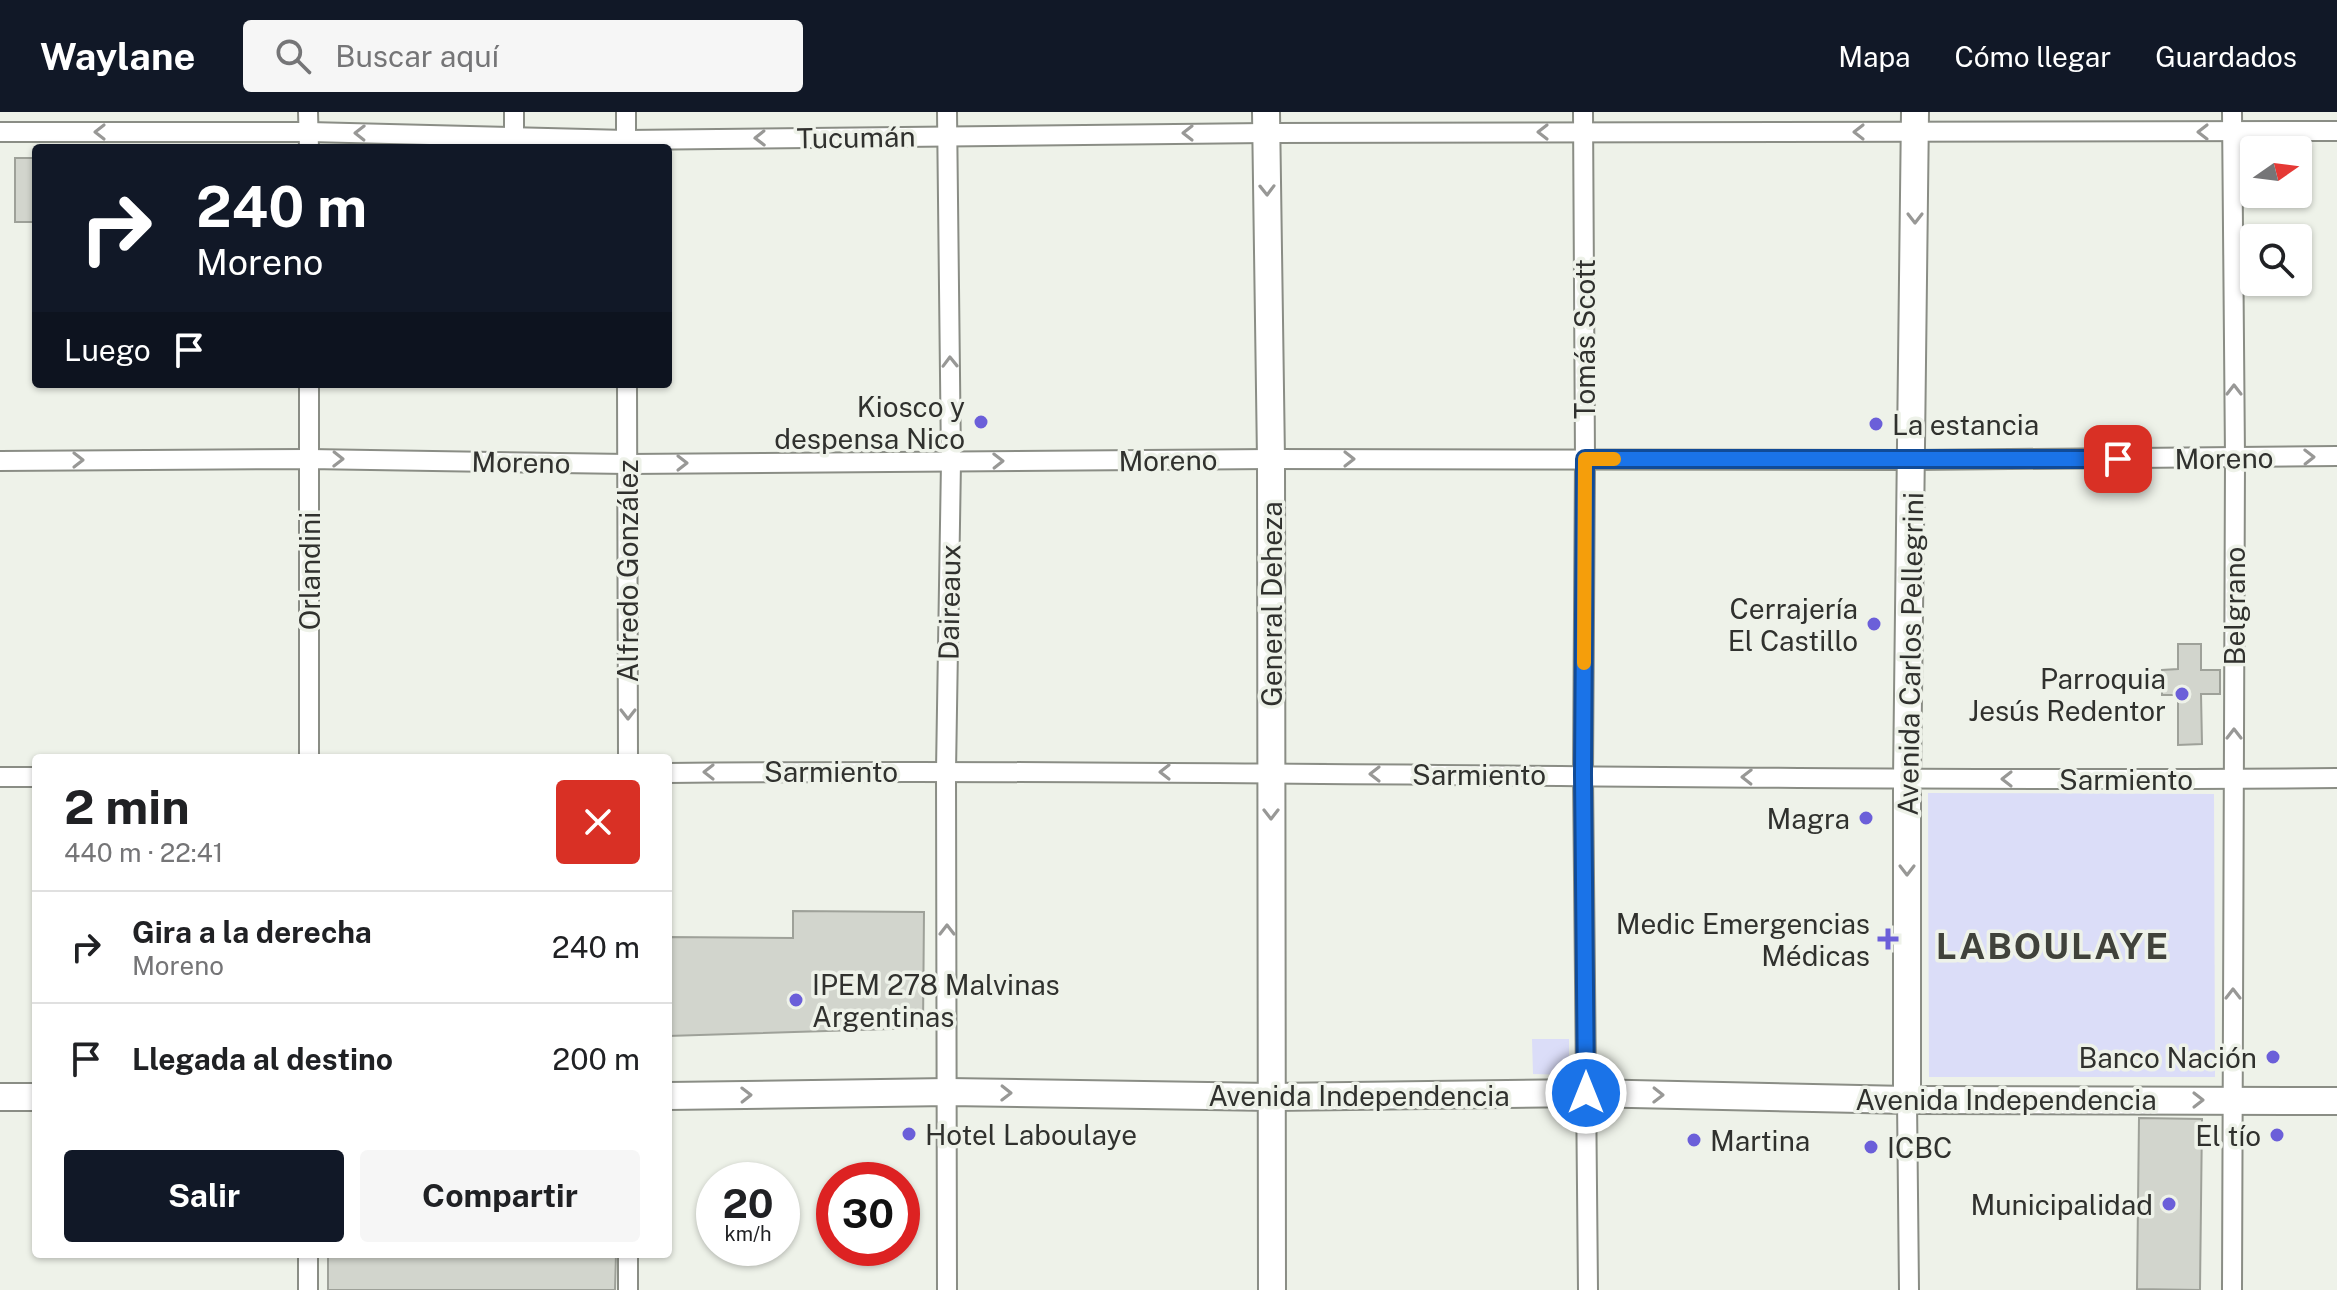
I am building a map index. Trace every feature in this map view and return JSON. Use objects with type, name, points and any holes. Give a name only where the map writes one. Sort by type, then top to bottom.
[{"type":"main road","name":"General Deheza","points":[[1266,122],[1271,459],[1272,1290]]},
{"type":"main road","name":"Avenida Carlos Pellegrini","points":[[1907,1100],[1907,779],[1916,122]]},
{"type":"main road","name":"Avenida Independencia","points":[[672,1096],[948,1092],[1272,1097],[1586,1093],[1907,1100],[2337,1101]]},
{"type":"main road","points":[[0,1097],[32,1097]]},
{"type":"street","points":[[308,112],[309,140]]},
{"type":"street","points":[[514,112],[514,137]]},
{"type":"street","points":[[626,112],[626,144]]},
{"type":"street","name":"Daireaux","points":[[947,112],[951,462],[946,771],[947,1290]]},
{"type":"street","name":"Tomás Scott","points":[[1583,112],[1583,775],[1588,1290]]},
{"type":"street","name":"Belgrano","points":[[2232,112],[2235,458],[2232,1290]]},
{"type":"street","name":"Tucumán","points":[[0,132],[309,140],[514,137],[626,144],[1266,122],[1583,132],[1916,122],[2232,132],[2337,131]]},
{"type":"street","name":"Orlandini","points":[[309,388],[309,754]]},
{"type":"street","name":"Alfredo González","points":[[627,388],[628,754]]},
{"type":"street","name":"Moreno","points":[[0,461],[309,459],[627,464],[2337,456]]},
{"type":"street","name":"Sarmiento","points":[[672,773],[946,771],[1907,779],[2337,778]]},
{"type":"street","points":[[0,777],[32,777]]},
{"type":"street","points":[[1907,1100],[1909,1290]]},
{"type":"street","points":[[308,1258],[308,1290]]},
{"type":"street","points":[[628,1258],[628,1290]]},
{"type":"shaded area","points":[[1928,793],[2214,794],[2215,1077],[1929,1077]]},
{"type":"shaded area","points":[[1532,1039],[1569,1039],[1569,1075],[1533,1074]]},
{"type":"building","points":[[15,158],[32,158],[32,222],[15,222]]},
{"type":"building","name":"Parroquia Jesús Redentor","points":[[2178,644],[2201,644],[2201,670],[2220,670],[2220,694],[2201,694],[2202,744],[2178,745],[2178,695],[2162,695],[2162,670],[2178,669]]},
{"type":"building","name":"IPEM 278 Malvinas Argentinas","points":[[793,911],[924,912],[923,1028],[672,1036],[672,937],[793,938]]},
{"type":"building","name":"Municipalidad","points":[[2139,1118],[2202,1119],[2200,1290],[2137,1289]]},
{"type":"building","points":[[328,1258],[616,1258],[615,1290],[328,1290]]},
{"type":"slow traffic","points":[[1584,663],[1585,459],[1614,459]]},
{"type":"place","name":"Kiosco y despensa Nico","points":[[981,422]]},
{"type":"place","name":"La estancia","points":[[1876,424]]},
{"type":"place","name":"Cerrajería El Castillo","points":[[1874,624]]},
{"type":"place","name":"Parroquia Jesús Redentor","points":[[2182,694]]},
{"type":"place","name":"Magra","points":[[1866,818]]},
{"type":"place","name":"Medic Emergencias Médicas","points":[[1888,939]]},
{"type":"place","name":"IPEM 278 Malvinas Argentinas","points":[[796,1000]]},
{"type":"place","name":"Banco Nación","points":[[2273,1057]]},
{"type":"place","name":"Hotel Laboulaye","points":[[909,1134]]},
{"type":"place","name":"El tío","points":[[2277,1135]]},
{"type":"place","name":"Martina","points":[[1694,1140]]},
{"type":"place","name":"ICBC","points":[[1871,1147]]},
{"type":"place","name":"Municipalidad","points":[[2169,1204]]},
{"type":"district","name":"LABOULAYE","points":[[2053,946]]},
{"type":"route","points":[[1586,1093],[1583,775],[1585,459],[2118,459]]}]
